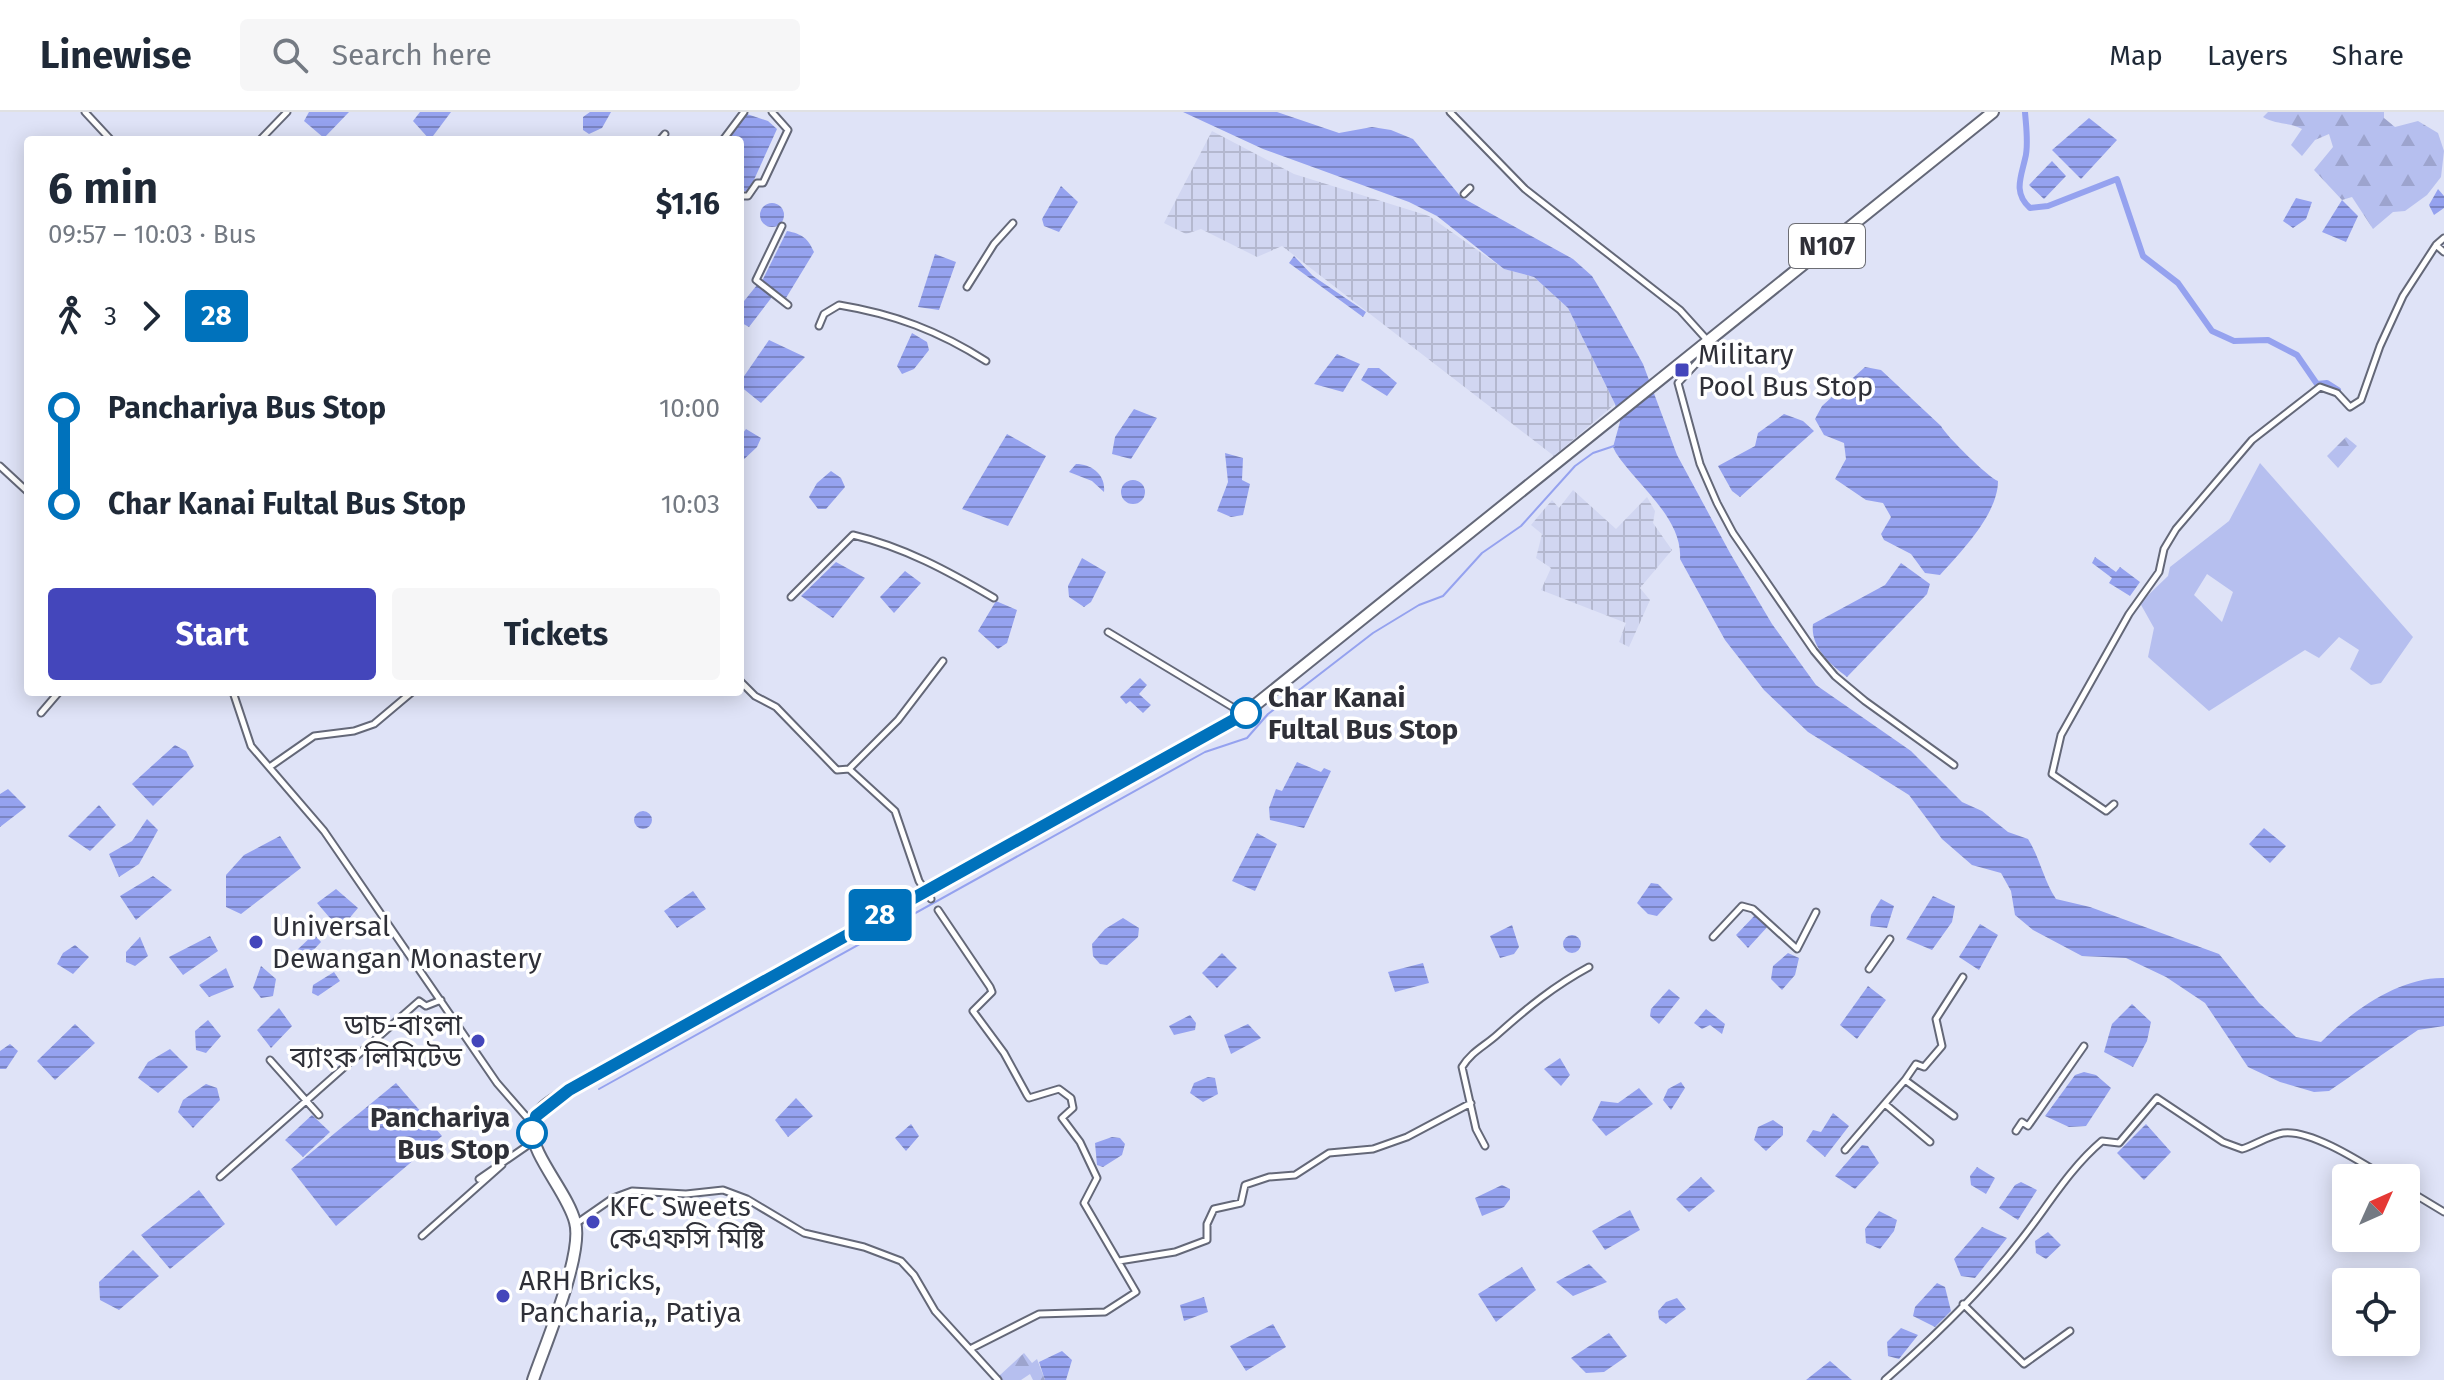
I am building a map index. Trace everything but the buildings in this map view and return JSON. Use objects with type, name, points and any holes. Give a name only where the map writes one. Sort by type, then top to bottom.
[{"type":"highway","name":"N107","points":[[532,1123],[541,1110],[569,1090],[928,895],[1244,714],[1616,419],[1993,112]]},
{"type":"highway","points":[[532,1123],[535,1140],[576,1223],[573,1258],[533,1380]]},
{"type":"street","points":[[85,112],[107,136]]},
{"type":"street","points":[[264,136],[287,112]]},
{"type":"street","points":[[726,136],[744,112]]},
{"type":"street","points":[[744,196],[748,196],[757,183],[763,183],[788,130],[772,112]]},
{"type":"street","points":[[1450,112],[1525,189],[1680,310],[1708,341],[1704,355],[1678,383],[1700,464],[1733,533],[1835,676],[1954,765]]},
{"type":"street","points":[[1464,194],[1470,188]]},
{"type":"street","points":[[967,287],[981,263],[1013,223]]},
{"type":"street","points":[[782,226],[756,280],[788,305]]},
{"type":"street","points":[[2114,804],[2106,811],[2052,774],[2061,735],[2129,614],[2159,572],[2164,549],[2176,529],[2252,440],[2320,387],[2337,393],[2350,407],[2361,400],[2403,296],[2436,245],[2444,238]]},
{"type":"street","points":[[2436,245],[2444,252]]},
{"type":"street","points":[[819,326],[824,314],[839,305],[881,312],[915,322],[986,361]]},
{"type":"street","points":[[0,466],[24,488]]},
{"type":"street","points":[[791,597],[853,535],[883,542],[941,567],[994,598]]},
{"type":"street","points":[[1108,632],[1244,714]]},
{"type":"street","points":[[744,685],[755,696],[776,707],[837,770],[849,769],[898,720],[943,661]]},
{"type":"street","points":[[41,713],[56,696]]},
{"type":"street","points":[[234,696],[251,746],[324,831],[497,1083],[532,1123]]},
{"type":"street","points":[[271,766],[314,736],[354,731],[374,724],[407,696]]},
{"type":"street","points":[[849,769],[895,811],[928,895]]},
{"type":"street","points":[[1713,937],[1742,906],[1753,909],[1797,949],[1816,912]]},
{"type":"street","points":[[938,910],[990,987],[992,992],[973,1011],[1004,1053],[1027,1095],[1034,1097],[1059,1089],[1071,1098],[1073,1108],[1062,1118],[1080,1142],[1097,1178],[1084,1203],[1136,1292],[1105,1312],[1039,1314],[970,1349]]},
{"type":"street","points":[[1869,969],[1890,939]]},
{"type":"street","points":[[1485,1146],[1476,1129],[1462,1067],[1471,1053],[1495,1037],[1533,1002],[1589,967]]},
{"type":"street","points":[[1845,1150],[1916,1064],[1924,1067],[1942,1046],[1936,1019],[1963,977]]},
{"type":"street","points":[[220,1177],[419,1001],[426,1006],[441,1000]]},
{"type":"street","points":[[2016,1131],[2022,1122],[2028,1126],[2084,1046]]},
{"type":"street","points":[[270,1060],[319,1115]]},
{"type":"street","points":[[1905,1080],[1954,1116]]},
{"type":"street","points":[[1885,1380],[1963,1304],[2021,1241],[2088,1153],[2102,1141],[2119,1143],[2157,1098],[2223,1142],[2242,1149],[2281,1133],[2345,1151],[2365,1164]]},
{"type":"street","points":[[1119,1261],[1175,1252],[1207,1240],[1207,1224],[1214,1209],[1241,1203],[1245,1185],[1269,1177],[1295,1175],[1329,1153],[1373,1149],[1407,1137],[1471,1103]]},
{"type":"street","points":[[1885,1104],[1930,1142]]},
{"type":"street","points":[[422,1236],[535,1140]]},
{"type":"street","points":[[479,1179],[502,1165]]},
{"type":"street","points":[[576,1223],[590,1217],[613,1198],[632,1191],[686,1194],[723,1190],[767,1208],[804,1233],[864,1247],[901,1261],[914,1275],[935,1311],[998,1380]]},
{"type":"street","points":[[2420,1197],[2444,1212]]},
{"type":"street","points":[[1963,1304],[2024,1364],[2070,1331]]},
{"type":"shaded area","points":[[309,112],[349,112],[326,136],[322,136],[304,121]]},
{"type":"shaded area","points":[[420,112],[451,112],[433,136],[426,136],[413,121]]},
{"type":"shaded area","points":[[590,112],[611,112],[602,128],[589,134],[583,130],[583,117]]},
{"type":"shaded area","points":[[1183,112],[1277,112],[1339,133],[1372,127],[1391,130],[1413,139],[1461,197],[1573,259],[1592,276],[1643,364],[1677,455],[1730,553],[1772,624],[1816,685],[1911,751],[1962,802],[1982,811],[2008,832],[2028,839],[2056,899],[2090,907],[2219,954],[2259,1003],[2296,1037],[2321,1042],[2377,998],[2427,979],[2444,978],[2444,1026],[2418,1030],[2329,1091],[2314,1092],[2280,1082],[2248,1067],[2205,1003],[2166,977],[2126,958],[2082,956],[2033,930],[2015,915],[2011,891],[2001,873],[1972,865],[1942,839],[1909,795],[1808,732],[1764,690],[1725,640],[1680,559],[1679,544],[1666,516],[1613,447],[1620,422],[1615,404],[1568,308],[1534,277],[1504,269],[1437,216],[1409,202],[1263,149]]},
{"type":"shaded area","points":[[747,114],[768,121],[777,129],[748,193],[744,190],[744,136],[731,136]]},
{"type":"shaded area","points":[[2089,118],[2117,140],[2081,179],[2052,150]]},
{"type":"shaded area","points":[[1212,131],[1294,174],[1429,216],[1504,269],[1534,277],[1568,308],[1615,404],[1554,456],[1282,246],[1257,257],[1201,229],[1186,234],[1164,223]]},
{"type":"shaded area","points":[[2052,161],[2066,176],[2044,199],[2029,185]]},
{"type":"shaded area","points":[[1061,186],[1078,202],[1059,232],[1044,226],[1042,219]]},
{"type":"shaded area","points":[[2438,189],[2444,196],[2444,208],[2434,215],[2429,205]]},
{"type":"shaded area","points":[[2296,198],[2312,202],[2306,219],[2293,228],[2283,221]]},
{"type":"shaded area","points":[[2342,200],[2358,216],[2346,242],[2322,232]]},
{"type":"shaded area","points":[[772,203],[783,210],[784,215],[777,226],[772,227],[761,220],[760,215],[767,204]]},
{"type":"shaded area","points":[[787,231],[804,237],[814,252],[786,298],[762,281]]},
{"type":"shaded area","points":[[935,254],[956,262],[939,310],[918,307]]},
{"type":"shaded area","points":[[1294,256],[1313,276],[1366,312],[1363,317],[1289,263]]},
{"type":"shaded area","points":[[757,285],[772,297],[749,327],[744,324],[744,301]]},
{"type":"shaded area","points":[[912,333],[927,342],[929,350],[914,369],[902,374],[897,366]]},
{"type":"shaded area","points":[[769,340],[805,357],[761,403],[744,389],[744,376]]},
{"type":"shaded area","points":[[1337,354],[1360,364],[1343,392],[1314,384]]},
{"type":"shaded area","points":[[1865,367],[1881,370],[1968,456],[1998,481],[1992,506],[1985,519],[1968,544],[1940,575],[1925,573],[1911,554],[1884,540],[1881,534],[1891,517],[1883,503],[1866,500],[1835,479],[1846,459],[1844,443],[1824,435],[1815,419],[1822,406]]},
{"type":"shaded area","points":[[1368,368],[1379,368],[1397,383],[1387,396],[1361,380]]},
{"type":"shaded area","points":[[1134,409],[1157,418],[1131,459],[1112,454],[1115,437]]},
{"type":"shaded area","points":[[1784,414],[1803,421],[1814,431],[1740,497],[1732,491],[1718,466],[1755,446],[1758,433]]},
{"type":"shaded area","points":[[746,429],[761,438],[757,447],[744,459]]},
{"type":"shaded area","points":[[1007,434],[1046,456],[1008,526],[962,509]]},
{"type":"shaded area","points":[[1225,453],[1243,458],[1242,480],[1250,484],[1243,515],[1231,517],[1217,511],[1228,482]]},
{"type":"shaded area","points":[[1076,464],[1097,472],[1103,480],[1104,492],[1092,481],[1069,472]]},
{"type":"shaded area","points":[[831,471],[841,478],[845,487],[826,509],[818,509],[809,497],[817,483]]},
{"type":"shaded area","points":[[1128,480],[1138,480],[1145,487],[1145,497],[1138,504],[1128,504],[1121,497],[1121,487]]},
{"type":"shaded area","points":[[1573,490],[1616,529],[1647,497],[1655,511],[1653,523],[1672,550],[1640,588],[1650,600],[1629,647],[1619,642],[1626,623],[1541,590],[1551,568],[1536,558],[1542,534],[1531,525],[1552,500],[1559,508]]},
{"type":"shaded area","points":[[2095,557],[2116,572],[2120,567],[2140,582],[2130,596],[2109,583],[2112,578],[2092,563]]},
{"type":"shaded area","points":[[1082,558],[1106,572],[1091,602],[1084,607],[1069,597],[1068,586]]},
{"type":"shaded area","points":[[836,562],[865,578],[833,618],[801,596]]},
{"type":"shaded area","points":[[1901,563],[1930,584],[1927,594],[1847,677],[1828,661],[1818,647],[1813,624],[1885,585]]},
{"type":"shaded area","points":[[905,571],[921,583],[894,613],[880,597]]},
{"type":"shaded area","points":[[996,601],[1017,610],[1007,643],[998,649],[978,631]]},
{"type":"shaded area","points":[[1140,678],[1147,685],[1139,694],[1151,705],[1143,713],[1130,701],[1126,704],[1120,697]]},
{"type":"shaded area","points":[[175,745],[186,751],[194,766],[153,806],[132,784]]},
{"type":"shaded area","points":[[1297,762],[1321,772],[1324,768],[1331,771],[1304,828],[1270,820],[1269,808],[1276,789],[1282,791]]},
{"type":"shaded area","points":[[8,789],[26,807],[0,827],[0,794]]},
{"type":"shaded area","points":[[99,805],[116,825],[90,851],[68,836]]},
{"type":"shaded area","points":[[643,811],[652,820],[643,829],[634,820]]},
{"type":"shaded area","points":[[147,819],[158,830],[139,864],[119,877],[109,854],[132,841]]},
{"type":"shaded area","points":[[2264,828],[2286,846],[2270,863],[2249,844]]},
{"type":"shaded area","points":[[1257,833],[1277,844],[1255,891],[1232,881]]},
{"type":"shaded area","points":[[280,836],[301,868],[241,914],[226,907],[226,875],[244,855]]},
{"type":"shaded area","points":[[153,876],[172,890],[136,920],[120,896]]},
{"type":"shaded area","points":[[1651,883],[1658,884],[1673,899],[1657,916],[1648,914],[1637,903]]},
{"type":"shaded area","points":[[336,889],[358,908],[347,921],[336,925],[317,903]]},
{"type":"shaded area","points":[[693,891],[706,909],[677,928],[664,911]]},
{"type":"shaded area","points":[[1933,896],[1955,906],[1952,922],[1932,950],[1906,939]]},
{"type":"shaded area","points":[[1881,899],[1894,906],[1887,928],[1870,926],[1871,915]]},
{"type":"shaded area","points":[[1757,913],[1770,924],[1748,948],[1736,935]]},
{"type":"shaded area","points":[[1123,918],[1139,928],[1138,937],[1107,965],[1100,964],[1093,956],[1092,944],[1105,929]]},
{"type":"shaded area","points":[[1980,924],[1998,935],[1979,970],[1959,957]]},
{"type":"shaded area","points":[[1512,925],[1519,947],[1514,954],[1500,958],[1490,936]]},
{"type":"shaded area","points":[[314,934],[321,942],[304,960],[296,951]]},
{"type":"shaded area","points":[[1572,935],[1581,944],[1572,953],[1563,944]]},
{"type":"shaded area","points":[[210,936],[218,951],[183,975],[169,957]]},
{"type":"shaded area","points":[[140,937],[148,956],[135,966],[126,962],[126,952]]},
{"type":"shaded area","points":[[75,945],[89,957],[73,974],[57,964],[63,953]]},
{"type":"shaded area","points":[[1222,953],[1237,968],[1217,988],[1202,973]]},
{"type":"shaded area","points":[[1788,953],[1799,958],[1795,975],[1782,990],[1771,979],[1773,966]]},
{"type":"shaded area","points":[[1423,963],[1429,983],[1395,992],[1388,972]]},
{"type":"shaded area","points":[[261,966],[276,979],[273,996],[261,998],[253,988]]},
{"type":"shaded area","points":[[226,968],[234,987],[209,997],[199,985]]},
{"type":"shaded area","points":[[334,972],[340,981],[318,996],[312,993],[313,985]]},
{"type":"shaded area","points":[[1868,986],[1886,1000],[1857,1039],[1840,1025]]},
{"type":"shaded area","points":[[1669,989],[1680,998],[1659,1024],[1650,1016],[1651,1009]]},
{"type":"shaded area","points":[[2132,1004],[2151,1022],[2147,1041],[2133,1067],[2104,1052],[2112,1024]]},
{"type":"shaded area","points":[[279,1008],[292,1026],[271,1048],[257,1030]]},
{"type":"shaded area","points":[[1706,1009],[1725,1024],[1722,1034],[1710,1025],[1702,1029],[1694,1023]]},
{"type":"shaded area","points":[[1190,1015],[1196,1023],[1195,1030],[1174,1035],[1169,1026]]},
{"type":"shaded area","points":[[208,1020],[221,1036],[206,1053],[196,1050],[195,1031]]},
{"type":"shaded area","points":[[75,1024],[95,1043],[55,1080],[37,1061]]},
{"type":"shaded area","points":[[1248,1024],[1261,1038],[1231,1054],[1224,1035]]},
{"type":"shaded area","points":[[10,1044],[18,1051],[6,1069],[0,1069],[0,1051]]},
{"type":"shaded area","points":[[170,1049],[188,1067],[158,1093],[138,1078],[148,1062]]},
{"type":"shaded area","points":[[1560,1058],[1570,1075],[1561,1086],[1544,1069]]},
{"type":"shaded area","points":[[2084,1072],[2096,1075],[2111,1088],[2086,1126],[2069,1127],[2045,1116],[2075,1075]]},
{"type":"shaded area","points":[[1208,1077],[1215,1078],[1218,1094],[1203,1102],[1190,1093],[1194,1083]]},
{"type":"shaded area","points":[[1681,1082],[1685,1088],[1671,1110],[1663,1100],[1668,1089]]},
{"type":"shaded area","points":[[396,1083],[442,1136],[336,1226],[291,1169]]},
{"type":"shaded area","points":[[206,1084],[217,1088],[220,1100],[193,1128],[178,1112],[183,1100]]},
{"type":"shaded area","points":[[1639,1088],[1653,1104],[1606,1136],[1592,1120],[1601,1101],[1618,1103]]},
{"type":"shaded area","points":[[796,1098],[813,1116],[788,1137],[775,1120]]},
{"type":"shaded area","points":[[1833,1113],[1849,1126],[1825,1157],[1806,1141],[1813,1130],[1821,1132]]},
{"type":"shaded area","points":[[312,1115],[330,1132],[303,1157],[285,1140]]},
{"type":"shaded area","points":[[1773,1120],[1783,1127],[1783,1135],[1766,1151],[1754,1140],[1758,1127]]},
{"type":"shaded area","points":[[911,1124],[919,1136],[906,1151],[895,1138]]},
{"type":"shaded area","points":[[2146,1124],[2171,1152],[2144,1180],[2117,1153]]},
{"type":"shaded area","points":[[1112,1137],[1120,1138],[1125,1144],[1122,1155],[1103,1167],[1097,1165],[1095,1143]]},
{"type":"shaded area","points":[[1862,1145],[1868,1146],[1879,1163],[1855,1189],[1835,1176]]},
{"type":"shaded area","points":[[1977,1167],[1995,1178],[1986,1194],[1971,1185],[1970,1176]]},
{"type":"shaded area","points":[[1701,1177],[1715,1191],[1689,1212],[1676,1199]]},
{"type":"shaded area","points":[[2021,1182],[2037,1190],[2018,1220],[1999,1208],[2015,1185]]},
{"type":"shaded area","points":[[1502,1185],[1510,1189],[1510,1199],[1504,1207],[1482,1216],[1475,1198]]},
{"type":"shaded area","points":[[199,1190],[225,1224],[170,1269],[141,1235]]},
{"type":"shaded area","points":[[1630,1210],[1640,1230],[1605,1250],[1592,1231]]},
{"type":"shaded area","points":[[1879,1211],[1897,1220],[1894,1231],[1880,1249],[1866,1243],[1865,1229]]},
{"type":"shaded area","points":[[1982,1227],[2007,1238],[1975,1278],[1961,1276],[1954,1259]]},
{"type":"shaded area","points":[[2048,1232],[2061,1245],[2046,1259],[2036,1253],[2035,1241]]},
{"type":"shaded area","points":[[133,1250],[159,1276],[119,1310],[100,1300],[99,1282]]},
{"type":"shaded area","points":[[1589,1264],[1607,1282],[1573,1296],[1556,1282]]},
{"type":"shaded area","points":[[1522,1267],[1536,1290],[1496,1322],[1478,1294]]},
{"type":"shaded area","points":[[1937,1283],[1945,1287],[1951,1311],[1935,1327],[1913,1316],[1915,1307]]},
{"type":"shaded area","points":[[1204,1297],[1208,1312],[1184,1321],[1180,1305]]},
{"type":"shaded area","points":[[1677,1298],[1686,1309],[1666,1324],[1659,1319],[1658,1311],[1666,1302]]},
{"type":"shaded area","points":[[1273,1324],[1286,1347],[1246,1371],[1230,1346]]},
{"type":"shaded area","points":[[1901,1328],[1918,1335],[1899,1359],[1888,1356],[1887,1342]]},
{"type":"shaded area","points":[[1609,1333],[1627,1356],[1604,1372],[1586,1373],[1571,1358]]},
{"type":"shaded area","points":[[1062,1351],[1072,1360],[1066,1380],[1045,1380],[1039,1362]]},
{"type":"shaded area","points":[[1830,1361],[1852,1380],[1806,1380]]},
{"type":"green space","points":[[2268,112],[2384,112],[2384,118],[2395,127],[2418,121],[2438,133],[2444,151],[2441,177],[2427,195],[2405,211],[2393,212],[2373,229],[2352,197],[2342,200],[2314,170],[2333,147],[2329,134],[2315,140],[2302,156],[2291,145],[2302,129],[2263,117]]},
{"type":"green space","points":[[2346,437],[2357,446],[2338,468],[2327,456]]},
{"type":"green space","points":[[2260,463],[2413,637],[2381,683],[2371,685],[2350,669],[2359,650],[2339,637],[2319,658],[2305,650],[2209,711],[2148,657],[2154,628],[2140,603],[2168,576],[2170,567],[2229,521]],"holes":[[[2207,574],[2233,592],[2222,622],[2194,595]]]},
{"type":"green space","points":[[1024,1353],[1032,1363],[1037,1359],[1045,1380],[1033,1380],[1030,1374],[1021,1380],[1001,1380],[999,1376]]},
{"type":"waterway","points":[[2025,112],[2027,148],[2020,191],[2030,208],[2048,206],[2117,179],[2143,256],[2178,283],[2212,331],[2234,341],[2268,340],[2297,355],[2317,384],[2327,383],[2338,390]]},
{"type":"waterway","points":[[599,1089],[1205,752],[1247,738],[1268,714],[1373,633],[1419,605],[1443,596],[1482,553],[1521,526],[1575,466],[1593,453],[1614,446]]},
{"type":"bus line","name":"28","points":[[532,1133],[536,1116],[555,1098],[1246,713]]},
{"type":"place","name":"Military Pool Bus Stop","points":[[1682,370]]},
{"type":"place","name":"Char Kanai Fultal Bus Stop","points":[[1246,713]]},
{"type":"place","name":"Universal Dewangan Monastery","points":[[256,942]]},
{"type":"place","name":"ডাচ-বাংলা ব্যাংক লিমিটেড","points":[[478,1041]]},
{"type":"place","name":"Panchariya Bus Stop","points":[[532,1133]]},
{"type":"place","name":"KFC Sweets কেএফসি মিষ্টি","points":[[593,1222]]},
{"type":"place","name":"ARH Bricks, Pancharia,, Patiya","points":[[503,1296]]}]
